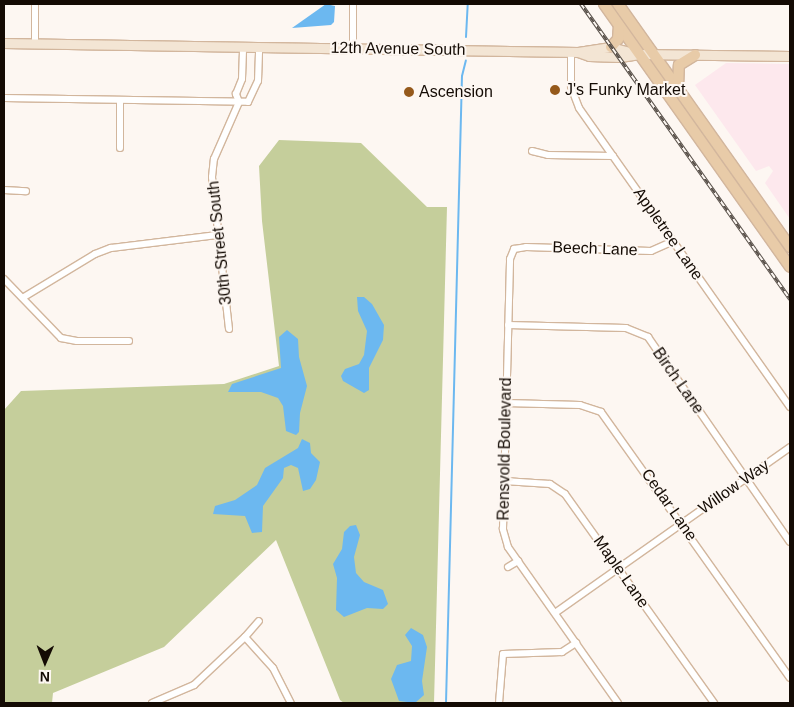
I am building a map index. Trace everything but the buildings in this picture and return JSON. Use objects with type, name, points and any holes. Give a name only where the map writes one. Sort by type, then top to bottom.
[{"type":"main road","points":[[604,4],[790,267]]},
{"type":"main road","points":[[618,4],[790,246]]},
{"type":"main road","points":[[611,47],[618,39],[619,26]]},
{"type":"main road","points":[[678,90],[678,65],[695,55]]},
{"type":"street","points":[[35,4],[35,43]]},
{"type":"street","points":[[353,4],[353,48]]},
{"type":"street","name":"12th Avenue South","points":[[4,43],[575,51],[589,56],[632,57],[638,54],[790,56]]},
{"type":"street","name":"30th Street South","points":[[229,329],[212,177],[214,159],[239,102],[236,94],[242,79],[242,47]]},
{"type":"street","points":[[4,98],[248,102],[258,81],[258,47]]},
{"type":"street","points":[[575,51],[611,47],[638,54]]},
{"type":"street","name":"Appletree Lane","points":[[575,51],[574,97],[613,156],[790,407]]},
{"type":"street","points":[[120,100],[120,148]]},
{"type":"street","points":[[532,151],[548,155],[613,156]]},
{"type":"street","points":[[4,190],[26,190]]},
{"type":"street","points":[[24,297],[95,254],[111,248],[217,235]]},
{"type":"street","name":"Beech Lane","points":[[514,249],[651,251],[673,241]]},
{"type":"street","name":"Rensvold Boulevard","points":[[514,249],[510,259],[503,529],[508,547],[618,703]]},
{"type":"street","points":[[4,279],[24,297],[44,324],[61,338],[77,341],[129,341]]},
{"type":"street","name":"Birch Lane","points":[[508,325],[626,328],[640,332],[648,338],[790,542]]},
{"type":"street","name":"Cedar Lane","points":[[506,404],[580,405],[601,412],[682,523],[790,678]]},
{"type":"street","name":"Willow Way","points":[[555,613],[790,447]]},
{"type":"street","name":"Maple Lane","points":[[504,481],[540,482],[558,488],[619,568],[714,703]]},
{"type":"street","points":[[508,567],[518,561]]},
{"type":"street","points":[[155,703],[194,685],[245,637],[259,621]]},
{"type":"street","points":[[245,637],[274,668],[291,703]]},
{"type":"street","points":[[499,703],[503,654],[554,653],[576,643]]},
{"type":"shaded area","points":[[726,63],[790,64],[790,219],[765,183],[773,171],[769,166],[756,171],[695,85]]},
{"type":"green space","points":[[279,140],[361,143],[427,207],[447,207],[434,703],[344,703],[340,700],[276,540],[164,647],[53,693],[52,703],[4,703],[4,410],[21,391],[224,384],[279,366],[262,221],[259,166]]},
{"type":"water","points":[[326,4],[335,6],[334,22],[331,25],[292,28]]},
{"type":"water","points":[[357,297],[364,297],[372,304],[384,325],[383,340],[369,368],[369,390],[364,393],[343,381],[341,376],[345,369],[359,364],[364,355],[367,331],[358,311]]},
{"type":"water","points":[[287,330],[298,339],[299,357],[307,386],[300,413],[299,432],[296,435],[286,431],[283,406],[278,398],[261,392],[228,392],[232,384],[281,368],[279,337]]},
{"type":"water","points":[[302,439],[310,443],[311,453],[320,462],[316,480],[310,489],[303,491],[298,468],[291,465],[284,468],[283,478],[263,506],[262,532],[252,533],[245,516],[213,514],[215,506],[235,500],[257,485],[265,468],[298,448]]},
{"type":"water","points":[[356,525],[360,535],[354,557],[356,573],[364,582],[383,590],[388,604],[383,609],[367,608],[344,617],[336,610],[337,578],[333,564],[342,549],[344,532],[350,526]]},
{"type":"water","points":[[411,628],[423,635],[427,647],[422,681],[424,695],[415,703],[399,701],[391,679],[397,665],[411,661],[412,646],[405,635]]},
{"type":"waterway","points":[[466,37],[468,4]]},
{"type":"waterway","points":[[446,703],[462,76],[466,60]]},
{"type":"railway","points":[[581,4],[790,299]]},
{"type":"place","name":"J's Funky Market","points":[[555,90]]},
{"type":"place","name":"Ascension","points":[[409,92]]}]
